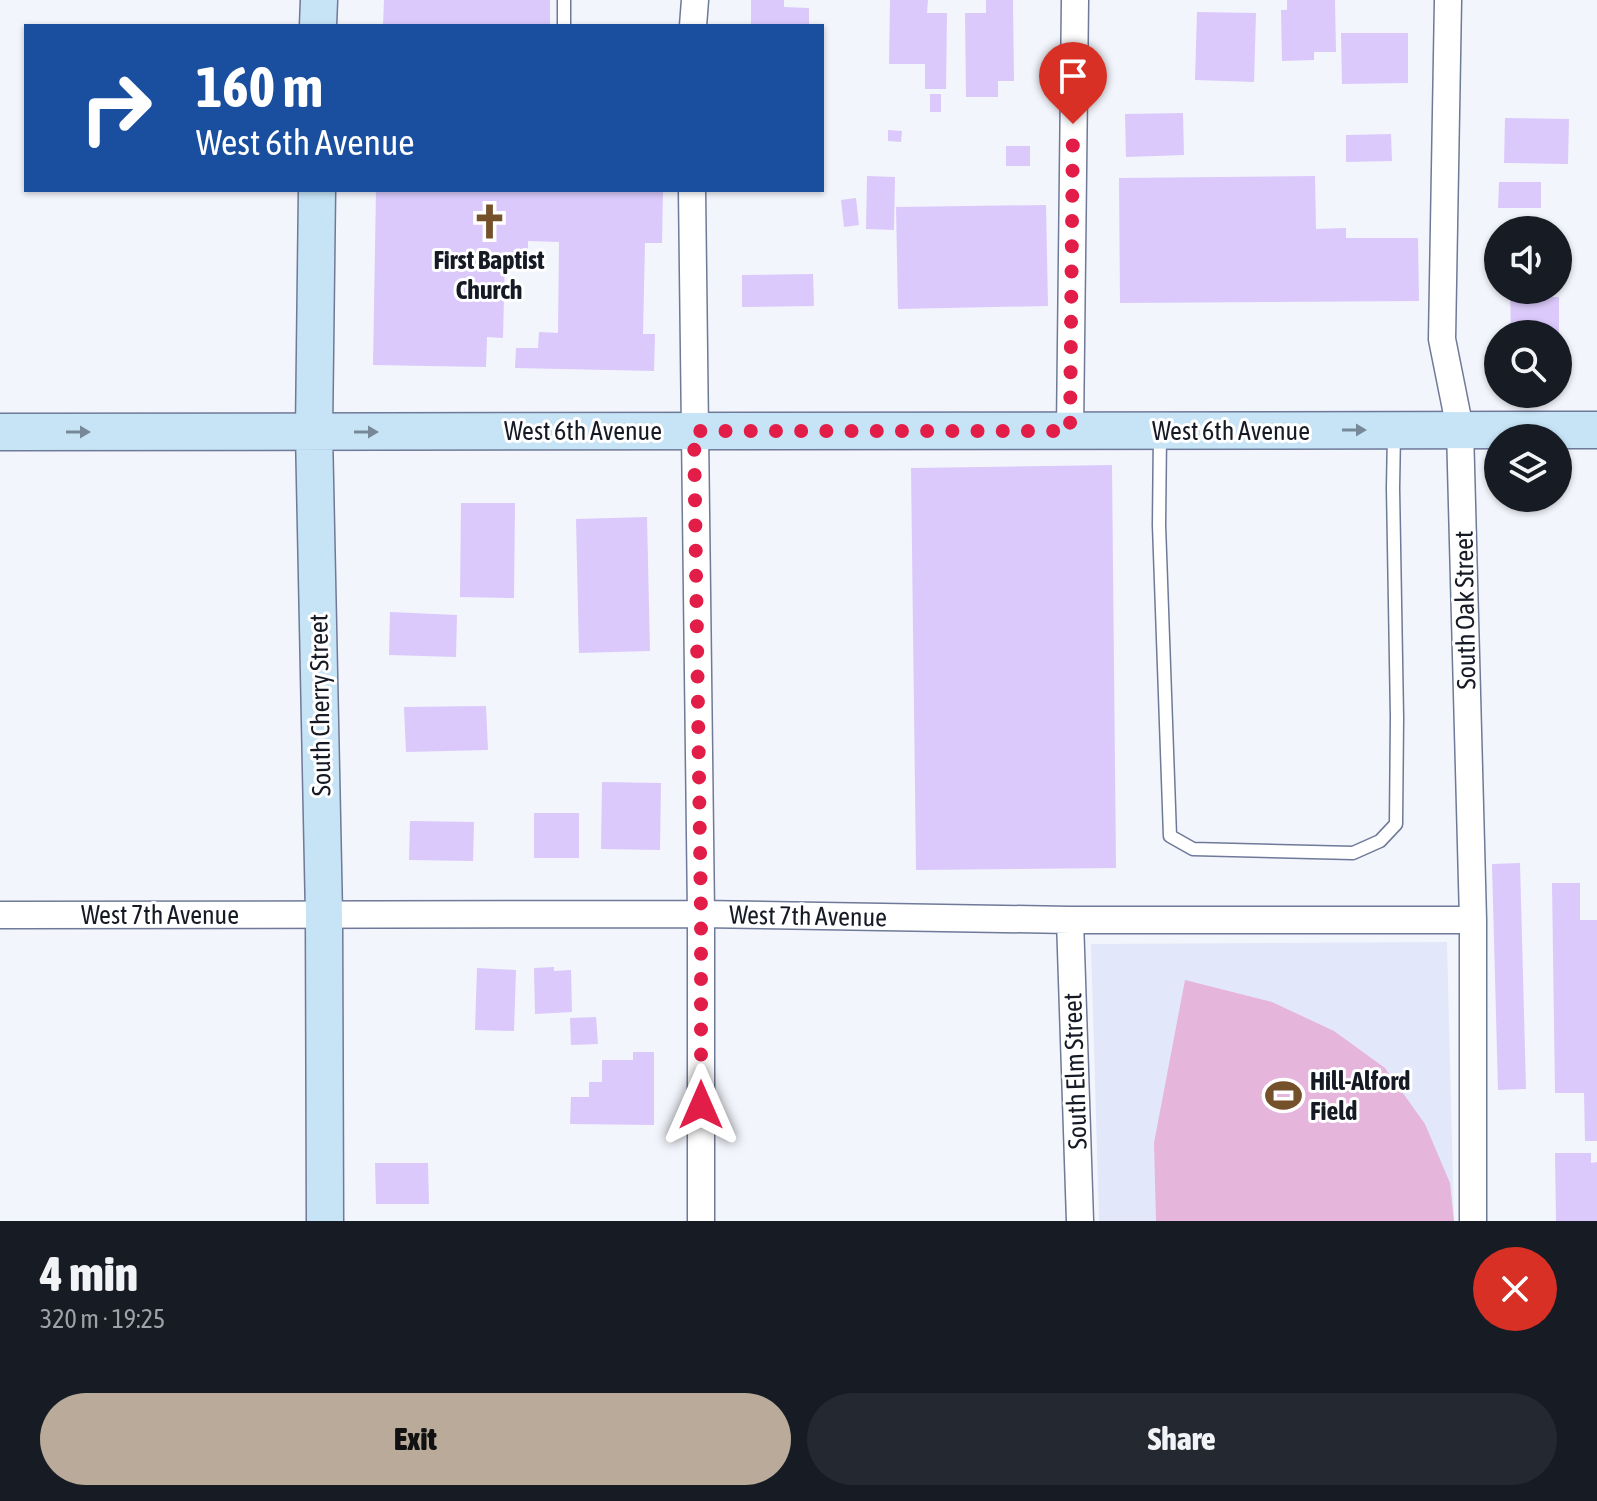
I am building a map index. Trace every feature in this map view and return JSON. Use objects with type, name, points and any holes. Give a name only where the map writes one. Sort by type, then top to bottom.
[{"type":"main road","points":[[318,24],[319,0]]},
{"type":"main road","name":"South Cherry Street","points":[[317,192],[314,432],[324,915],[325,1221]]},
{"type":"main road","name":"West 6th Avenue","points":[[0,432],[1597,430]]},
{"type":"street","points":[[693,24],[695,0]]},
{"type":"street","points":[[1070,431],[1075,0]]},
{"type":"street","name":"South Oak Street","points":[[1448,0],[1442,339],[1460,429],[1473,920],[1473,1221]]},
{"type":"street","points":[[692,192],[701,914],[701,1221]]},
{"type":"street","name":"West 7th Avenue","points":[[0,915],[701,914],[1070,920],[1473,920]]},
{"type":"street","name":"South Elm Street","points":[[1070,920],[1080,1221]]},
{"type":"lane","points":[[564,0],[564,24]]},
{"type":"lane","points":[[1160,431],[1159,525],[1170,836],[1193,849],[1353,853],[1380,841],[1396,824],[1394,430]]},
{"type":"shaded area","points":[[1447,942],[1454,1221],[1099,1221],[1091,944]]},
{"type":"shaded area","name":"Hill-Alford Field","points":[[1185,980],[1272,1002],[1334,1031],[1385,1068],[1425,1124],[1450,1183],[1454,1221],[1156,1221],[1154,1143]]},
{"type":"building","points":[[384,0],[550,0],[550,24],[383,24]]},
{"type":"building","points":[[751,0],[784,0],[784,7],[809,8],[809,24],[751,24]]},
{"type":"building","points":[[890,0],[928,0],[927,13],[947,13],[946,89],[925,89],[925,64],[889,64]]},
{"type":"building","points":[[986,0],[1013,0],[1014,81],[998,81],[998,97],[966,97],[965,13],[986,13]]},
{"type":"building","points":[[1287,0],[1335,0],[1336,52],[1314,52],[1314,60],[1282,61],[1281,10],[1287,10]]},
{"type":"building","points":[[1197,12],[1256,13],[1254,82],[1195,80]]},
{"type":"building","points":[[1341,33],[1408,33],[1408,83],[1342,84]]},
{"type":"building","points":[[930,94],[941,94],[941,112],[930,112]]},
{"type":"building","points":[[1183,113],[1184,155],[1126,157],[1125,114]]},
{"type":"building","points":[[1505,118],[1569,119],[1568,164],[1504,163]]},
{"type":"building","points":[[888,130],[902,131],[901,142],[888,141]]},
{"type":"building","points":[[1391,134],[1392,161],[1346,162],[1346,135]]},
{"type":"building","points":[[1006,146],[1030,146],[1030,166],[1006,166]]},
{"type":"building","points":[[867,176],[895,177],[894,230],[866,229]]},
{"type":"building","points":[[1315,176],[1316,229],[1346,228],[1346,238],[1418,238],[1419,301],[1120,303],[1119,178]]},
{"type":"building","points":[[1499,182],[1541,182],[1541,208],[1498,208]]},
{"type":"building","points":[[376,192],[663,192],[662,243],[645,243],[643,334],[655,334],[654,371],[515,368],[516,348],[538,348],[539,332],[558,333],[559,242],[528,241],[528,255],[505,255],[503,338],[487,337],[486,367],[373,365]]},
{"type":"building","points":[[856,198],[859,225],[844,227],[841,200]]},
{"type":"building","points":[[1046,205],[1048,306],[898,309],[896,207]]},
{"type":"building","points":[[813,274],[814,306],[742,307],[742,275]]},
{"type":"building","points":[[1510,304],[1559,304],[1559,320],[1511,320]]},
{"type":"building","points":[[1112,465],[1116,868],[916,870],[911,468]]},
{"type":"building","points":[[461,503],[515,503],[514,598],[460,597]]},
{"type":"building","points":[[647,517],[650,651],[579,653],[576,519]]},
{"type":"building","points":[[390,612],[457,615],[456,657],[389,655]]},
{"type":"building","points":[[486,706],[488,750],[406,752],[404,707]]},
{"type":"building","points":[[602,782],[661,783],[660,850],[601,849]]},
{"type":"building","points":[[534,813],[579,813],[579,858],[534,858]]},
{"type":"building","points":[[410,821],[474,822],[473,861],[409,860]]},
{"type":"building","points":[[1520,863],[1526,1089],[1498,1090],[1492,864]]},
{"type":"building","points":[[1552,883],[1580,883],[1580,920],[1597,920],[1597,1141],[1585,1141],[1584,1093],[1555,1093]]},
{"type":"building","points":[[554,967],[554,971],[571,970],[572,1012],[535,1014],[534,968]]},
{"type":"building","points":[[477,968],[516,970],[514,1031],[475,1030]]},
{"type":"building","points":[[596,1017],[598,1044],[571,1045],[570,1018]]},
{"type":"building","points":[[633,1052],[654,1052],[654,1125],[570,1124],[571,1097],[589,1097],[589,1082],[602,1082],[602,1060],[633,1060]]},
{"type":"building","points":[[1555,1153],[1591,1153],[1591,1163],[1597,1162],[1597,1221],[1556,1221]]},
{"type":"building","points":[[375,1163],[428,1163],[429,1204],[376,1204]]},
{"type":"place","name":"First Baptist Church","points":[[489,221]]},
{"type":"place","name":"Hill-Alford Field","points":[[1284,1096]]},
{"type":"route","points":[[701,1105],[694,431],[1070,431],[1073,124]]}]
